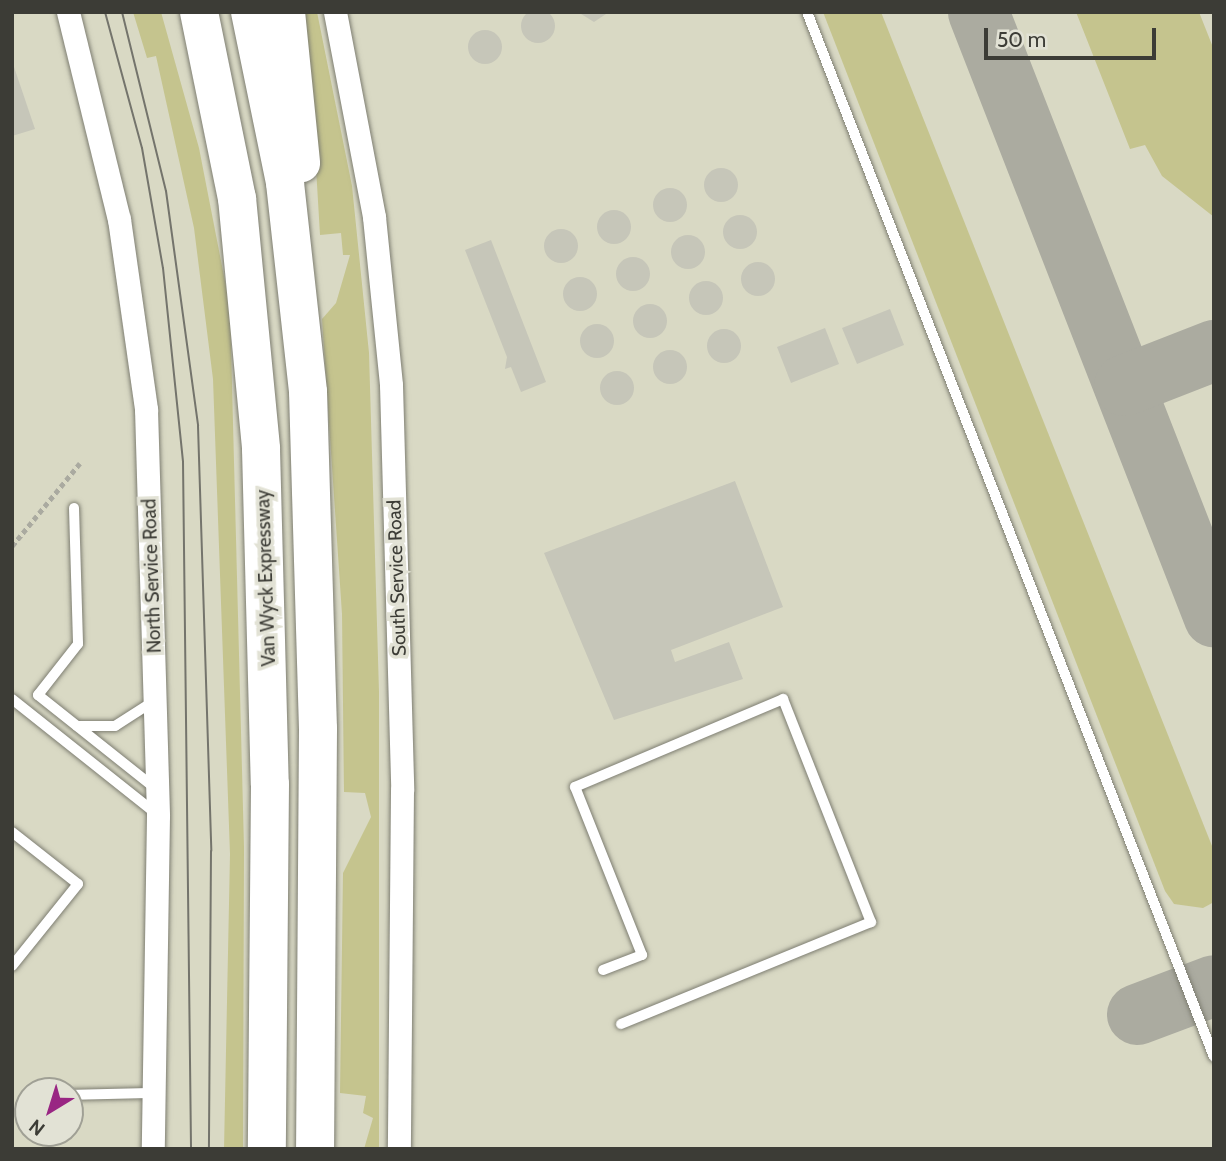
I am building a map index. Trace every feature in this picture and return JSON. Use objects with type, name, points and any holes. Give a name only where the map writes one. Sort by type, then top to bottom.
[{"type":"highway","name":"Van Wyck Expressway","points":[[199,12],[237,198],[260,425],[270,784],[267,1149]]},
{"type":"highway","points":[[250,12],[285,183],[301,308]]},
{"type":"highway","points":[[286,12],[301,134],[301,308],[318,729],[315,1149]]},
{"type":"street","name":"North Service Road","points":[[68,12],[110,174],[142,367],[158,791],[153,1149]]},
{"type":"street","name":"South Service Road","points":[[335,12],[374,217],[391,385],[402,790],[399,1149]]},
{"type":"lane","points":[[807,12],[1214,1057]]},
{"type":"lane","points":[[75,509],[78,643],[38,695],[158,791]]},
{"type":"lane","points":[[603,970],[642,955],[575,787],[783,698],[871,922],[621,1024]]},
{"type":"lane","points":[[12,699],[158,816]]},
{"type":"lane","points":[[77,726],[115,726],[156,700]]},
{"type":"lane","points":[[12,832],[78,884],[12,966]]},
{"type":"lane","points":[[84,1095],[154,1093]]},
{"type":"path","points":[[12,546],[80,463]]},
{"type":"shaded area","points":[[12,12],[1214,12],[1214,1149],[12,1149]]},
{"type":"shaded area","points":[[133,12],[161,12],[199,148],[230,307],[244,847],[243,1149],[224,1149],[230,854],[213,379],[194,228],[156,56],[147,58]]},
{"type":"shaded area","points":[[294,12],[317,12],[352,186],[369,353],[379,692],[379,1149],[364,1149],[373,1118],[363,1113],[366,1096],[340,1093],[343,873],[371,817],[365,793],[344,792],[342,614],[322,319],[336,303],[350,255],[343,255],[341,233],[320,235],[313,117]]},
{"type":"shaded area","points":[[823,12],[881,12],[1214,851],[1214,902],[1203,908],[1174,904],[1165,891]]},
{"type":"shaded area","points":[[1076,12],[1199,12],[1214,50],[1214,217],[1162,176],[1145,145],[1130,149]]},
{"type":"building","points":[[538,9],[550,14],[555,26],[550,38],[538,43],[526,38],[521,26],[526,14]]},
{"type":"building","points":[[578,12],[609,12],[594,22]]},
{"type":"building","points":[[485,30],[497,35],[502,47],[497,59],[485,64],[473,59],[468,47],[473,35]]},
{"type":"building","points":[[12,61],[35,129],[12,136]]},
{"type":"building","points":[[721,168],[733,173],[738,185],[733,197],[721,202],[709,197],[704,185],[709,173]]},
{"type":"building","points":[[670,188],[682,193],[687,205],[682,217],[670,222],[658,217],[653,205],[658,193]]},
{"type":"building","points":[[614,210],[626,215],[631,227],[626,239],[614,244],[602,239],[597,227],[602,215]]},
{"type":"building","points":[[740,215],[752,220],[757,232],[752,244],[740,249],[728,244],[723,232],[728,220]]},
{"type":"building","points":[[561,229],[573,234],[578,246],[573,258],[561,263],[549,258],[544,246],[549,234]]},
{"type":"building","points":[[688,235],[700,240],[705,252],[700,264],[688,269],[676,264],[671,252],[676,240]]},
{"type":"building","points":[[491,240],[546,382],[521,392],[511,367],[505,369],[507,357],[465,250]]},
{"type":"building","points":[[633,257],[645,262],[650,274],[645,286],[633,291],[621,286],[616,274],[621,262]]},
{"type":"building","points":[[758,262],[770,267],[775,279],[770,291],[758,296],[746,291],[741,279],[746,267]]},
{"type":"building","points":[[580,277],[592,282],[597,294],[592,306],[580,311],[568,306],[563,294],[568,282]]},
{"type":"building","points":[[706,281],[718,286],[723,298],[718,310],[706,315],[694,310],[689,298],[694,286]]},
{"type":"building","points":[[650,304],[662,309],[667,321],[662,333],[650,338],[638,333],[633,321],[638,309]]},
{"type":"building","points":[[890,309],[904,345],[857,364],[842,328]]},
{"type":"building","points":[[597,324],[609,329],[614,341],[609,353],[597,358],[585,353],[580,341],[585,329]]},
{"type":"building","points":[[825,328],[839,364],[791,383],[777,347]]},
{"type":"building","points":[[724,329],[736,334],[741,346],[736,358],[724,363],[712,358],[707,346],[712,334]]},
{"type":"building","points":[[670,350],[682,355],[687,367],[682,379],[670,384],[658,379],[653,367],[658,355]]},
{"type":"building","points":[[617,371],[629,376],[634,388],[629,400],[617,405],[605,400],[600,388],[605,376]]},
{"type":"building","points":[[735,481],[783,607],[671,650],[675,662],[729,642],[743,679],[614,720],[544,553]]},
{"type":"taxiway","points":[[978,12],[1214,617]]},
{"type":"taxiway","points":[[1124,385],[1214,350]]},
{"type":"taxiway","points":[[1137,1014],[1214,985]]},
{"type":"tram line","points":[[105,12],[142,148],[163,268],[183,462],[191,1149]]},
{"type":"tram line","points":[[122,12],[166,191],[198,426],[211,851],[209,1149]]}]
